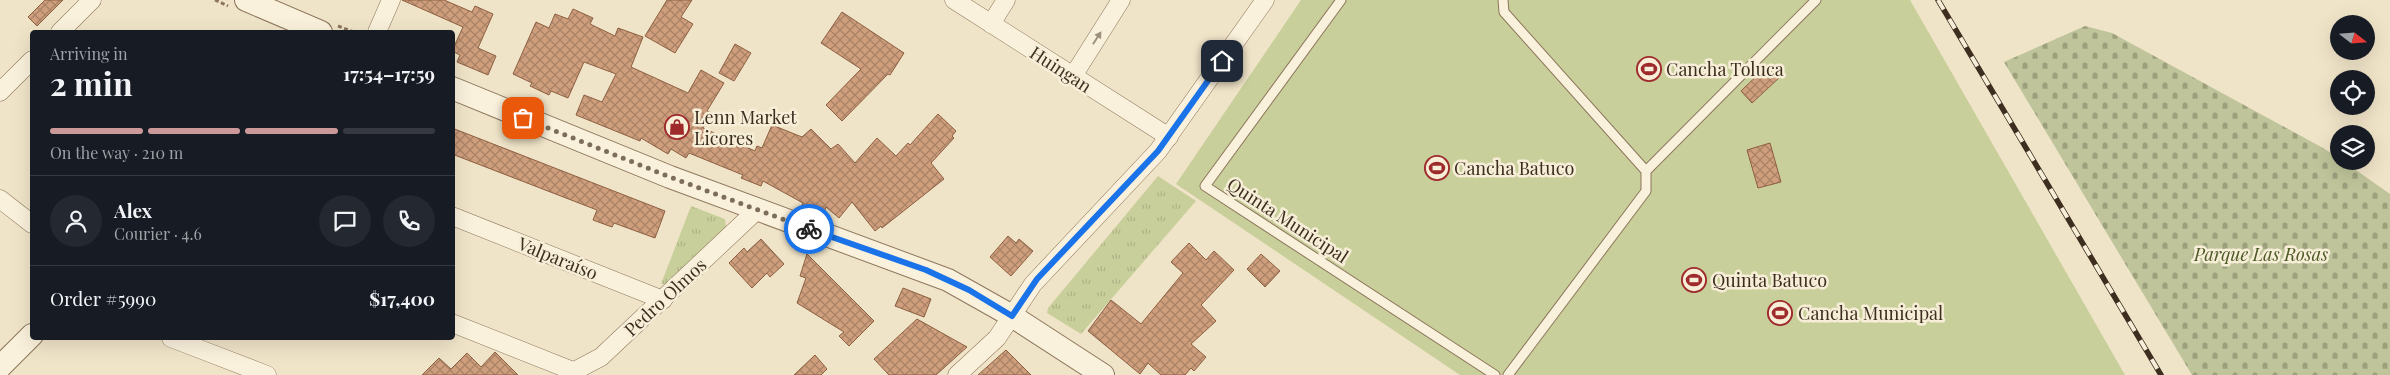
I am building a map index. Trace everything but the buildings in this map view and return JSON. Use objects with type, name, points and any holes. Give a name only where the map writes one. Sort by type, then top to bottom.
[{"type":"street","points":[[62,30],[92,0]]},
{"type":"street","points":[[246,0],[308,30]]},
{"type":"street","points":[[378,30],[391,0]]},
{"type":"street","name":"Huingan","points":[[954,0],[1169,137]]},
{"type":"street","points":[[991,24],[1006,0]]},
{"type":"street","points":[[1073,76],[1121,0]]},
{"type":"street","points":[[958,375],[997,338],[1037,279],[1169,137],[1265,0]]},
{"type":"street","points":[[0,92],[30,62]]},
{"type":"street","points":[[455,89],[645,168],[926,270],[969,290],[1103,375]]},
{"type":"street","points":[[0,199],[30,222]]},
{"type":"street","name":"Pedro Olmos","points":[[570,373],[601,358],[757,210]]},
{"type":"street","name":"Valparaíso","points":[[455,217],[663,300]]},
{"type":"street","points":[[455,324],[570,373]]},
{"type":"street","points":[[0,368],[30,338]]},
{"type":"street","points":[[176,340],[267,375]]},
{"type":"lane","name":"Quinta Municipal","points":[[1341,0],[1205,186],[1496,375]]},
{"type":"lane","points":[[1503,0],[1504,12],[1646,171],[1646,191],[1508,375]]},
{"type":"lane","points":[[1646,171],[1816,0]]},
{"type":"green space","name":"Quinta Batuco","points":[[1301,0],[1910,0],[2125,375],[1460,375],[1176,184]]},
{"type":"green space","name":"Parque Las Rosas","points":[[2085,26],[2112,33],[2330,152],[2330,170],[2356,170],[2390,194],[2390,375],[2192,375],[2004,62]]},
{"type":"green space","points":[[1158,176],[1196,201],[1081,334],[1047,313],[1048,308]]},
{"type":"green space","points":[[691,206],[725,219],[726,227],[667,284],[661,284]]},
{"type":"railway","points":[[1938,0],[2161,375]]},
{"type":"way so far","points":[[523,118],[670,177],[809,229]]},
{"type":"place","name":"Cancha Toluca","points":[[1649,69]]},
{"type":"place","name":"Lenn Market Licores","points":[[677,127]]},
{"type":"place","name":"Cancha Batuco","points":[[1437,168]]},
{"type":"place","name":"Quinta Batuco","points":[[1694,280]]},
{"type":"place","name":"Cancha Municipal","points":[[1780,313]]},
{"type":"route","points":[[809,229],[926,270],[969,290],[1012,316],[1037,279],[1158,151],[1222,61]]}]
